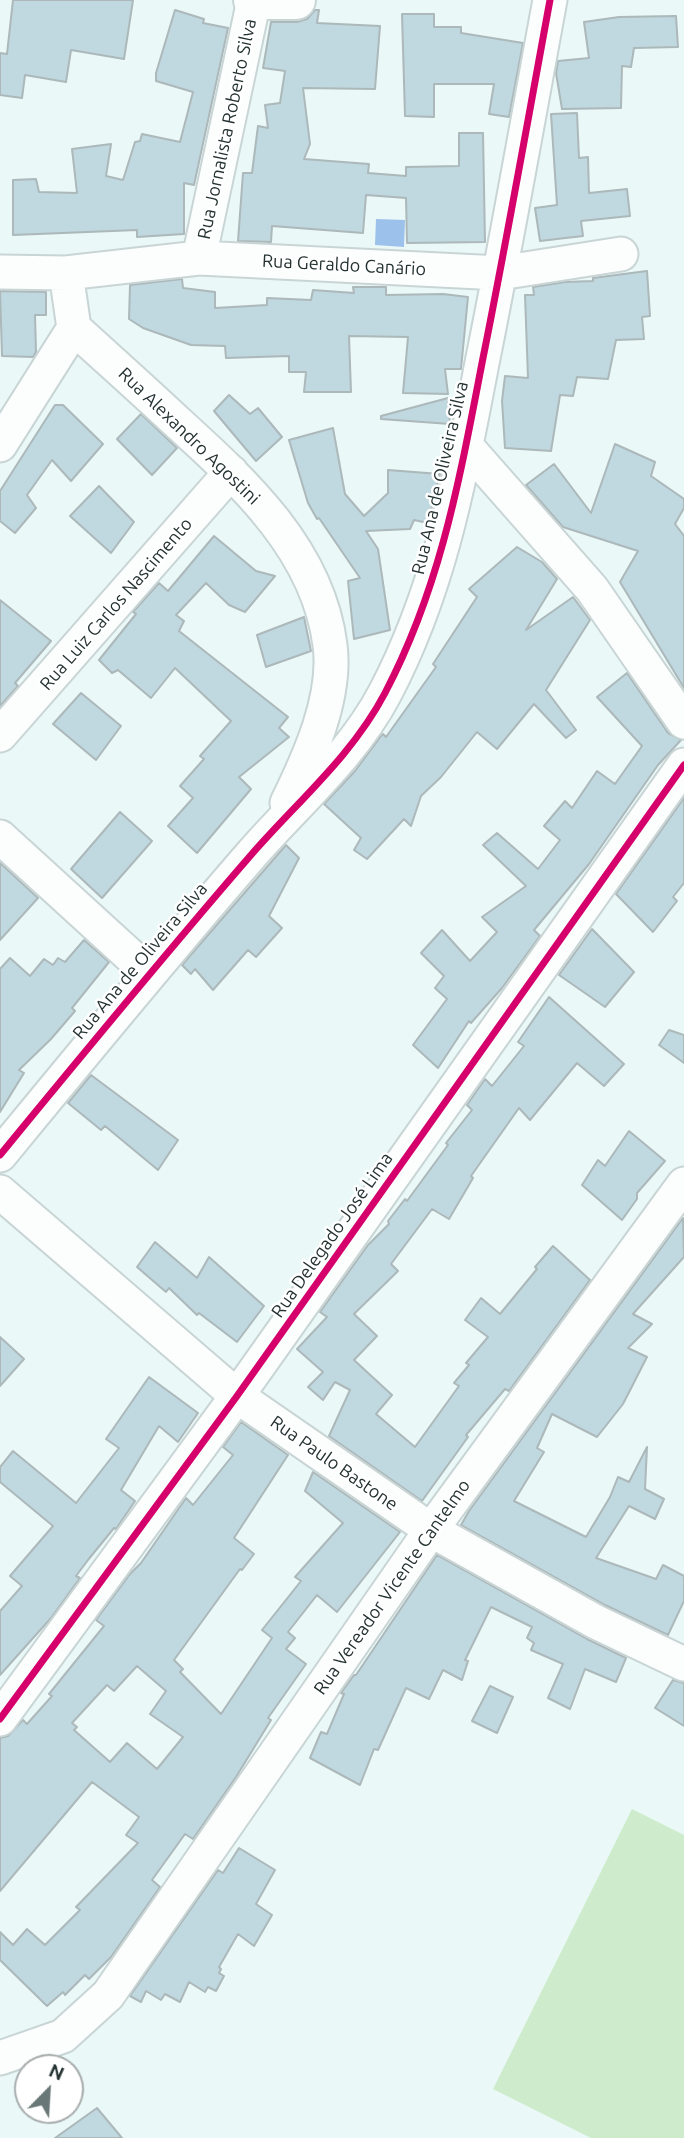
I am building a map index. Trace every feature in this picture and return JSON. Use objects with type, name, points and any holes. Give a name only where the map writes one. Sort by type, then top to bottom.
[{"type":"highway","points":[[253,0],[296,0]]},
{"type":"street","name":"Rua Jornalista Roberto Silva","points":[[199,258],[253,0]]},
{"type":"street","name":"Rua Ana de Oliveira Silva","points":[[0,1155],[149,973],[274,828],[345,755],[384,696],[414,633],[440,562],[466,446],[550,0]]},
{"type":"street","name":"Rua Geraldo Canário","points":[[0,272],[66,273],[199,258],[500,273],[621,254]]},
{"type":"street","points":[[0,445],[74,328],[66,273]]},
{"type":"street","name":"Rua Alexandro Agostini","points":[[74,328],[231,472],[277,521],[318,593],[331,647],[328,695],[306,762],[274,828]]},
{"type":"street","points":[[466,446],[592,589],[684,722]]},
{"type":"street","name":"Rua Luiz Carlos Nascimento","points":[[0,735],[231,472]]},
{"type":"street","name":"Rua Delegado José Lima","points":[[0,1719],[237,1395],[684,765]]},
{"type":"street","points":[[0,837],[149,973]]},
{"type":"street","name":"Rua Vereador Vicente Cantelmo","points":[[0,2058],[63,2036],[108,1995],[431,1530],[684,1184]]},
{"type":"street","name":"Rua Paulo Bastone","points":[[0,1192],[237,1395],[431,1530],[596,1622],[683,1662]]},
{"type":"green space","points":[[632,1809],[684,1835],[684,2138],[591,2138],[493,2089]]},
{"type":"water","points":[[376,219],[405,220],[404,247],[375,245]]},
{"type":"building","points":[[13,0],[133,0],[124,59],[71,50],[66,82],[25,75],[22,98],[0,95],[0,53],[7,54]]},
{"type":"building","points":[[175,10],[204,19],[203,23],[228,28],[194,185],[184,183],[184,234],[137,237],[137,230],[13,235],[13,180],[36,179],[39,192],[77,193],[72,149],[111,144],[106,176],[123,180],[135,142],[140,141],[142,134],[180,142],[193,92],[156,81]]},
{"type":"building","points":[[315,10],[319,10],[317,23],[380,26],[375,89],[303,88],[310,144],[304,159],[369,164],[368,173],[406,176],[406,167],[459,166],[459,133],[483,133],[485,242],[407,243],[406,198],[366,195],[363,233],[272,226],[271,242],[238,241],[243,173],[252,173],[258,126],[268,128],[265,105],[280,103],[285,71],[263,68],[271,22],[297,22],[307,19]]},
{"type":"building","points":[[402,14],[434,14],[434,27],[461,27],[461,33],[523,43],[509,117],[489,114],[494,84],[434,84],[434,117],[405,116]]},
{"type":"building","points":[[676,16],[678,47],[634,48],[631,67],[622,66],[621,108],[562,109],[556,73],[558,61],[589,58],[584,22],[619,17]]},
{"type":"building","points":[[577,113],[579,158],[588,157],[589,193],[627,189],[630,216],[581,221],[583,236],[540,241],[535,208],[557,205],[551,114]]},
{"type":"building","points":[[647,271],[650,316],[642,317],[644,339],[616,340],[608,379],[577,377],[573,396],[560,395],[551,451],[505,448],[502,401],[505,376],[528,378],[525,295],[534,295],[533,287],[593,281],[593,278]]},
{"type":"building","points":[[182,279],[183,288],[215,292],[215,308],[267,305],[267,298],[311,300],[313,290],[354,293],[353,287],[386,287],[386,295],[443,294],[468,297],[461,369],[445,369],[448,394],[403,393],[408,337],[349,336],[351,392],[304,392],[306,372],[289,372],[289,356],[226,358],[225,346],[191,345],[143,328],[129,319],[130,285]]},
{"type":"building","points":[[0,291],[46,292],[46,315],[35,315],[36,352],[33,357],[2,356]]},
{"type":"building","points":[[229,395],[250,414],[258,408],[282,437],[256,461],[214,411]]},
{"type":"building","points":[[448,398],[450,424],[381,419],[381,416]]},
{"type":"building","points":[[55,405],[63,405],[103,444],[71,481],[52,460],[27,495],[36,508],[15,533],[0,521],[0,491]]},
{"type":"building","points":[[141,414],[177,448],[152,475],[117,439]]},
{"type":"building","points":[[333,428],[345,494],[364,516],[388,493],[388,470],[440,474],[428,523],[414,520],[410,529],[366,531],[378,549],[390,630],[354,639],[348,581],[360,578],[308,503],[289,440]]},
{"type":"building","points":[[615,444],[655,462],[651,476],[684,499],[684,508],[675,524],[684,536],[684,688],[620,582],[638,551],[563,527],[526,485],[554,464],[591,513]]},
{"type":"building","points":[[99,486],[134,522],[111,553],[70,516]]},
{"type":"building","points":[[214,536],[256,571],[275,576],[245,612],[229,605],[206,583],[176,615],[184,621],[179,631],[288,717],[279,728],[289,737],[239,777],[251,789],[197,853],[168,826],[193,798],[180,786],[204,759],[200,756],[231,721],[175,668],[151,698],[118,670],[112,673],[99,660],[136,614],[133,612],[159,583],[168,591]]},
{"type":"building","points":[[517,547],[542,562],[557,579],[526,630],[573,597],[590,620],[546,690],[576,730],[566,738],[534,704],[497,749],[477,732],[441,777],[421,796],[411,826],[404,819],[367,859],[354,850],[361,838],[324,804],[355,771],[381,736],[383,734],[386,737],[436,667],[433,664],[477,597],[469,589]]},
{"type":"building","points":[[0,600],[51,641],[15,683],[18,686],[0,706]]},
{"type":"building","points":[[304,617],[311,651],[266,667],[257,635]]},
{"type":"building","points":[[627,673],[668,733],[681,740],[658,765],[589,864],[534,930],[540,936],[502,988],[471,1023],[469,1021],[438,1068],[413,1045],[447,999],[435,988],[444,976],[421,953],[442,930],[470,961],[497,932],[482,917],[526,886],[483,845],[497,833],[538,869],[560,840],[544,826],[565,801],[572,808],[597,771],[615,784],[642,746],[597,697]]},
{"type":"building","points":[[81,693],[121,726],[96,760],[53,724]]},
{"type":"building","points":[[684,798],[684,883],[673,897],[677,901],[653,932],[616,894]]},
{"type":"building","points":[[120,812],[152,841],[102,898],[71,869]]},
{"type":"building","points":[[286,845],[299,858],[269,916],[282,928],[256,957],[248,950],[213,990],[195,969],[191,974],[182,965]]},
{"type":"building","points":[[0,863],[38,898],[0,940]]},
{"type":"building","points":[[592,929],[634,972],[605,1007],[559,975]]},
{"type":"building","points":[[84,940],[109,962],[72,1008],[75,1011],[19,1070],[24,1073],[0,1112],[0,969],[10,958],[30,976],[44,959],[53,965],[58,958],[65,962]]},
{"type":"building","points":[[549,997],[624,1064],[604,1086],[577,1063],[530,1120],[519,1108],[471,1176],[473,1178],[449,1219],[432,1209],[391,1264],[398,1271],[354,1314],[377,1336],[354,1360],[392,1395],[376,1414],[415,1447],[459,1386],[454,1383],[469,1365],[466,1363],[488,1337],[465,1320],[481,1298],[500,1314],[553,1246],[590,1280],[509,1391],[505,1389],[466,1435],[468,1437],[422,1501],[329,1436],[350,1390],[335,1382],[323,1400],[308,1387],[323,1372],[297,1349],[327,1317],[320,1312],[368,1245],[389,1224],[388,1221],[405,1199],[407,1201],[448,1145],[446,1143],[472,1110],[467,1105],[485,1079],[492,1086],[524,1046],[518,1042]]},
{"type":"building","points":[[669,1030],[684,1035],[684,1063],[659,1045]]},
{"type":"building","points":[[91,1075],[178,1140],[158,1170],[105,1126],[101,1130],[68,1103]]},
{"type":"building","points":[[629,1131],[665,1161],[637,1193],[637,1199],[622,1220],[582,1185],[598,1160],[605,1166]]},
{"type":"building","points":[[683,1218],[684,1257],[633,1314],[652,1324],[628,1348],[647,1357],[623,1404],[597,1437],[552,1414],[537,1448],[544,1452],[514,1501],[586,1537],[610,1497],[618,1477],[629,1482],[647,1447],[645,1489],[664,1499],[655,1519],[629,1506],[596,1558],[656,1579],[663,1565],[684,1576],[684,1601],[668,1635],[605,1605],[461,1525]]},
{"type":"building","points":[[155,1242],[197,1278],[209,1257],[264,1306],[237,1342],[199,1313],[197,1315],[169,1288],[166,1292],[137,1267]]},
{"type":"building","points":[[0,1337],[24,1359],[0,1386]]},
{"type":"building","points":[[149,1377],[198,1413],[178,1442],[159,1426],[121,1490],[135,1501],[116,1529],[114,1528],[76,1576],[80,1578],[51,1618],[0,1675],[0,1611],[22,1586],[10,1576],[53,1526],[0,1482],[0,1467],[13,1451],[76,1503],[119,1448],[106,1439]]},
{"type":"building","points":[[241,1422],[288,1455],[234,1538],[254,1554],[242,1570],[240,1569],[174,1660],[183,1669],[180,1672],[221,1714],[272,1638],[262,1630],[301,1581],[295,1577],[343,1523],[305,1491],[313,1472],[400,1532],[337,1612],[317,1595],[288,1632],[295,1638],[286,1649],[306,1664],[268,1718],[271,1720],[236,1777],[193,1839],[185,1834],[152,1880],[160,1887],[111,1957],[89,1979],[85,1975],[65,1995],[63,1992],[47,2006],[0,1960],[0,1932],[13,1945],[27,1929],[45,1945],[80,1910],[76,1907],[138,1843],[126,1835],[139,1817],[92,1782],[0,1891],[0,1738],[8,1736],[23,1720],[27,1724],[52,1696],[49,1694],[104,1626],[96,1620],[141,1563],[186,1498],[193,1505],[233,1455],[223,1447]],"holes":[[[137,1666],[166,1691],[150,1714],[183,1737],[157,1769],[127,1743],[110,1762],[74,1730],[77,1727],[72,1723],[107,1685],[114,1691]]]},
{"type":"building","points":[[437,1555],[626,1658],[616,1682],[585,1669],[570,1709],[548,1698],[563,1664],[531,1650],[534,1643],[527,1638],[532,1627],[491,1607],[465,1660],[468,1661],[462,1680],[443,1670],[429,1699],[406,1688],[378,1750],[374,1749],[360,1785],[310,1758],[321,1732],[327,1734],[344,1694],[341,1693]]},
{"type":"building","points":[[673,1680],[684,1683],[684,1726],[655,1708]]},
{"type":"building","points":[[490,1686],[513,1697],[497,1733],[472,1721]]},
{"type":"building","points":[[239,1848],[275,1870],[256,1904],[272,1915],[254,1946],[238,1934],[219,1967],[219,1973],[224,1976],[216,1991],[208,1987],[205,1992],[189,1982],[180,2002],[165,1994],[161,2000],[146,1991],[141,2002],[130,1996],[218,1870],[223,1873]]},
{"type":"building","points":[[97,2108],[122,2138],[55,2138],[75,2124],[84,2124],[84,2117]]},
{"type":"cycle path","points":[[0,1155],[219,892],[357,737],[385,693],[405,652],[435,570],[457,487],[550,0]]},
{"type":"cycle path","points":[[0,1719],[237,1396],[684,765]]}]
